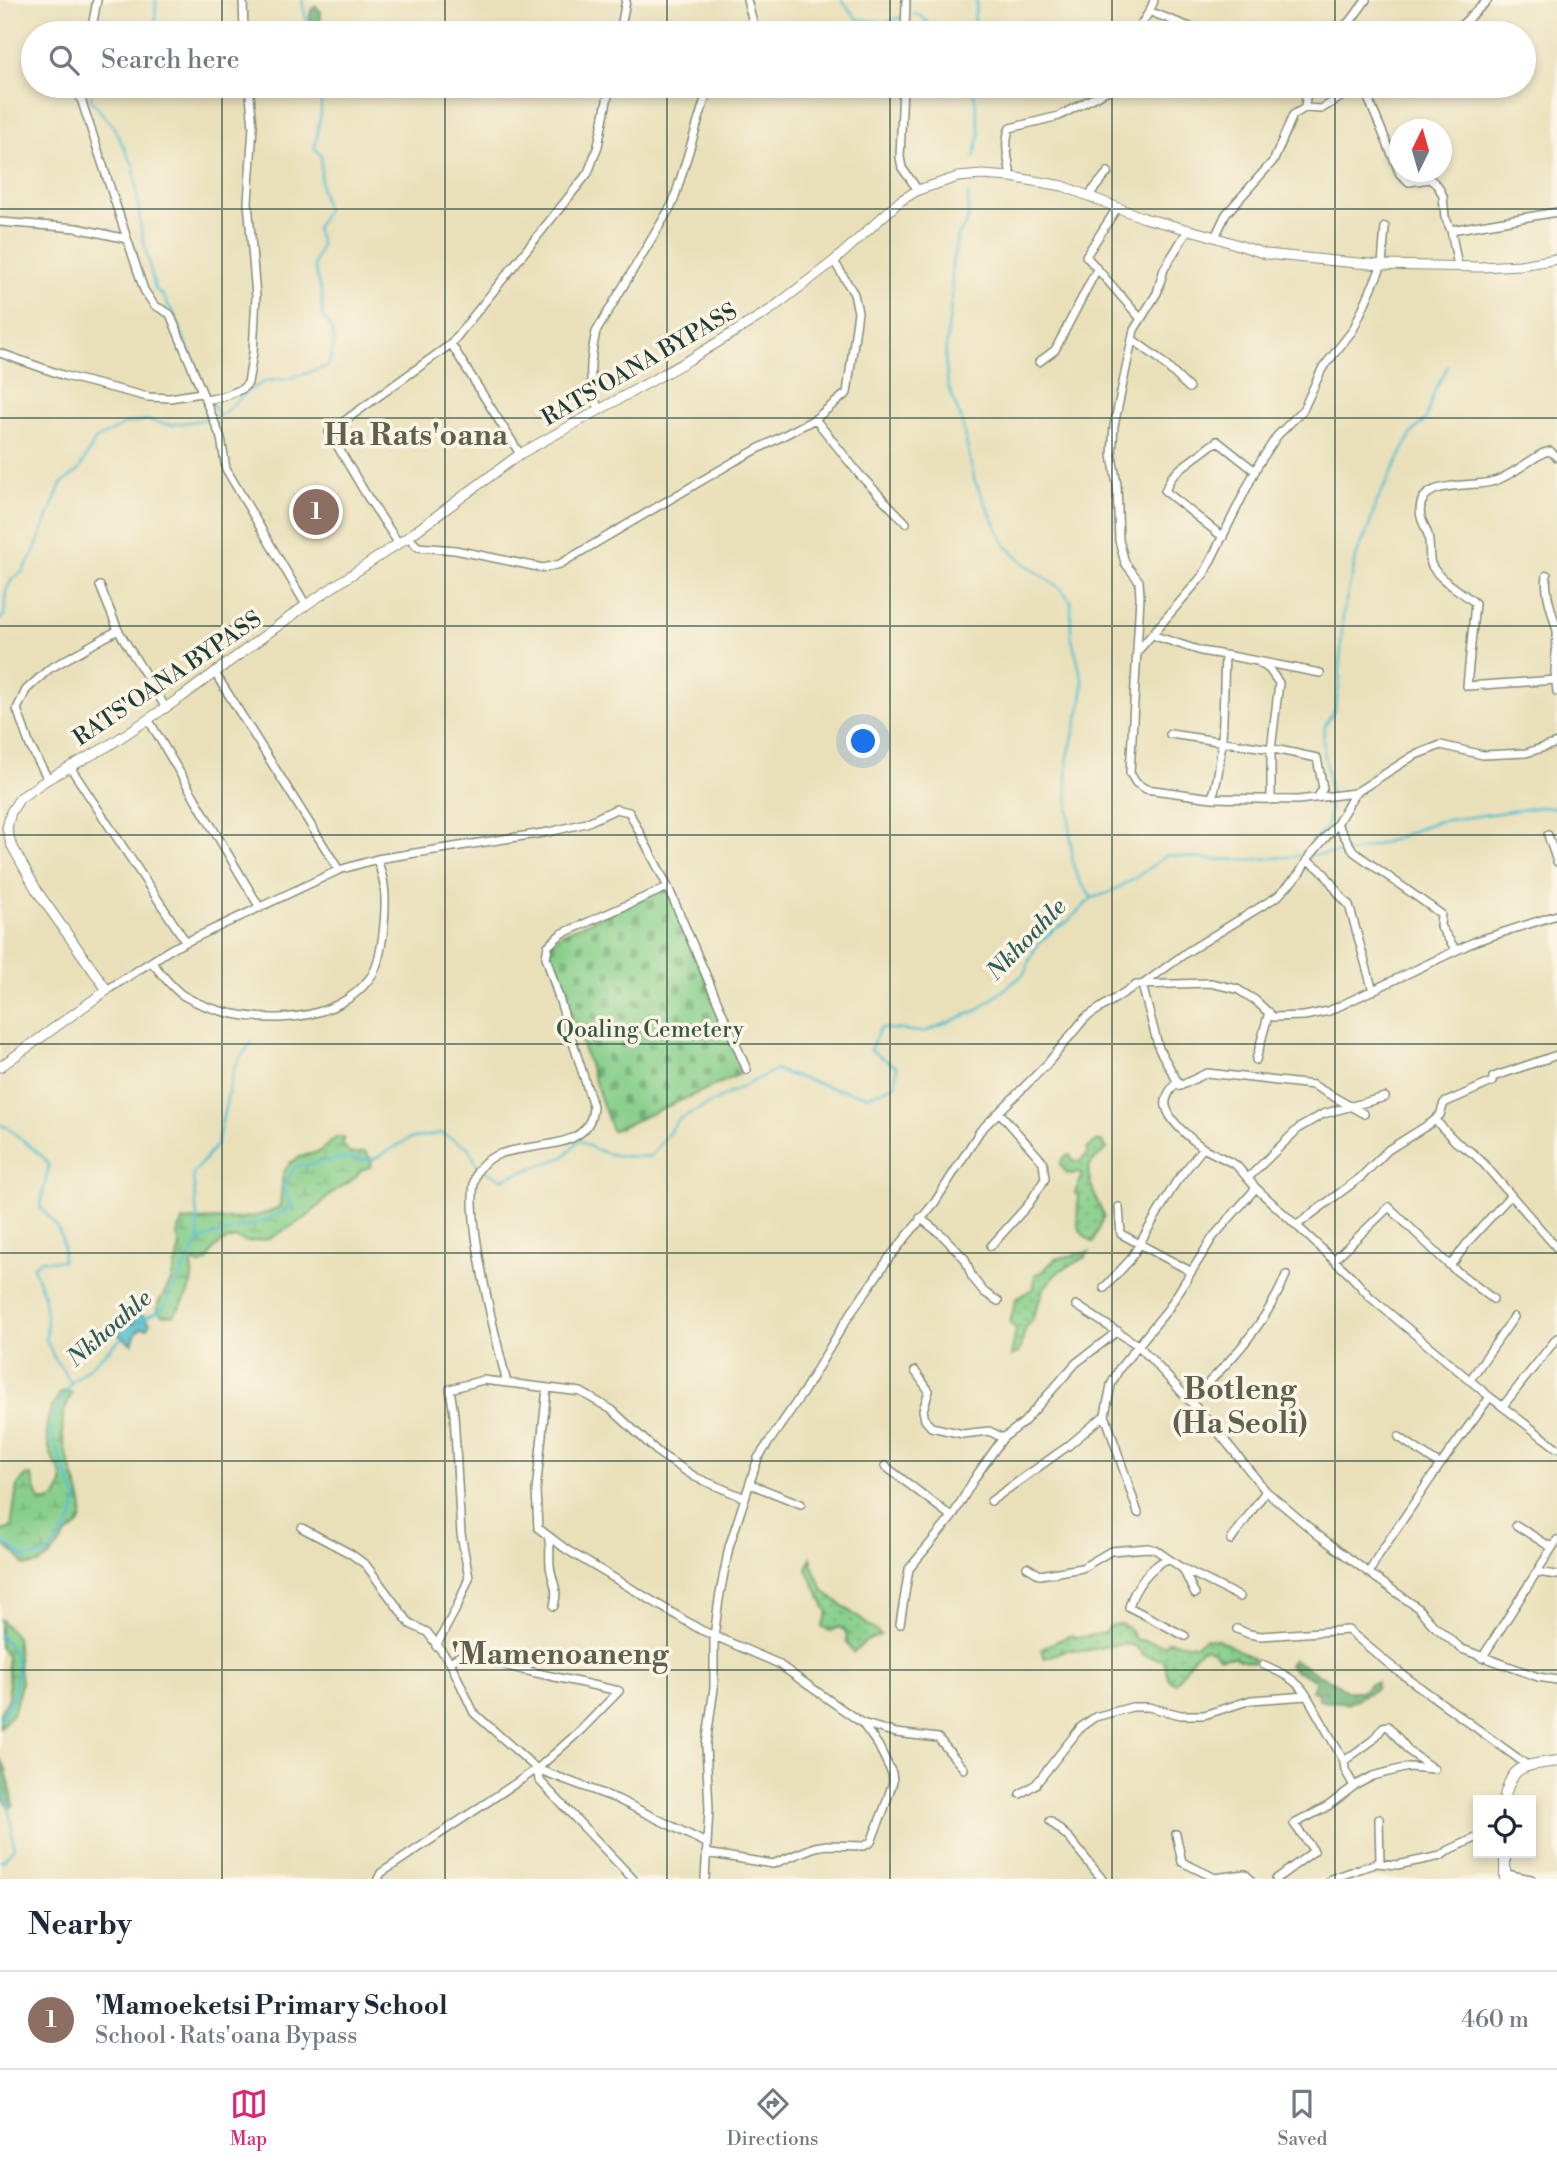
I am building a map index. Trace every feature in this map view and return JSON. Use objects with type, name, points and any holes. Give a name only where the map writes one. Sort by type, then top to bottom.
[{"type":"main road","points":[[1506,1795],[1514,1773],[1527,1765],[1557,1761]]},
{"type":"main road","points":[[1505,1858],[1505,1876]]},
{"type":"street","points":[[93,21],[97,0]]},
{"type":"street","points":[[243,0],[244,21]]},
{"type":"street","points":[[623,21],[625,0]]},
{"type":"street","points":[[747,0],[753,21]]},
{"type":"street","points":[[905,21],[906,0]]},
{"type":"street","points":[[1143,21],[1151,12],[1154,0]]},
{"type":"street","points":[[1349,21],[1366,0]]},
{"type":"street","points":[[1466,21],[1488,0]]},
{"type":"street","points":[[1151,12],[1174,21]]},
{"type":"street","points":[[81,98],[144,290],[154,305],[170,314],[221,438],[226,469],[306,605]]},
{"type":"street","points":[[0,353],[65,376],[148,397],[225,396],[242,389],[247,383],[253,353],[256,296],[248,202],[253,126],[250,98]]},
{"type":"street","points":[[398,544],[329,432],[451,344],[588,173],[598,146],[608,98]]},
{"type":"street","points":[[599,409],[594,399],[591,372],[591,352],[596,332],[673,203],[705,98]]},
{"type":"street","points":[[902,98],[900,157],[902,168],[918,190]]},
{"type":"street","points":[[1011,177],[1007,145],[1007,132],[1010,128],[1059,116],[1093,98]]},
{"type":"street","points":[[1305,108],[1306,98]]},
{"type":"street","points":[[1215,237],[1226,215],[1274,160],[1293,115],[1305,108],[1321,109],[1340,98]]},
{"type":"street","points":[[1366,98],[1399,174],[1409,182],[1430,179],[1438,186],[1443,196],[1445,216],[1451,230],[1458,266]]},
{"type":"street","points":[[1089,195],[1108,172]]},
{"type":"street","name":"RATS'OANA BYPASS","points":[[107,990],[37,891],[11,844],[7,828],[11,812],[20,798],[166,708],[306,605],[408,537],[520,454],[689,360],[762,315],[834,261],[900,201],[918,190],[958,177],[982,175],[1063,186],[1144,218],[1266,254],[1382,265],[1520,265],[1557,259]]},
{"type":"street","points":[[1117,208],[1086,256],[1141,319]]},
{"type":"street","points":[[1451,230],[1557,212]]},
{"type":"street","points":[[0,222],[77,228],[127,239]]},
{"type":"street","points":[[1137,652],[1204,574],[1255,471],[1277,436],[1303,410],[1322,369],[1353,330],[1382,265],[1385,227]]},
{"type":"street","points":[[1188,230],[1164,269],[1157,293],[1134,330],[1114,426],[1112,455],[1117,485],[1119,540],[1125,563],[1139,581],[1130,773],[1136,783],[1146,789],[1212,798],[1298,800],[1355,793],[1413,756],[1441,745],[1483,755],[1526,753],[1557,743]]},
{"type":"street","points":[[408,537],[418,547],[455,550],[543,568],[560,564],[735,461],[816,419],[847,393],[858,312],[854,294],[834,261]]},
{"type":"street","points":[[1039,362],[1055,350],[1097,268]]},
{"type":"street","points":[[1132,339],[1158,358],[1189,388]]},
{"type":"street","points":[[451,344],[520,454]]},
{"type":"street","points":[[816,419],[859,474],[906,523]]},
{"type":"street","points":[[1223,537],[1165,491],[1171,478],[1217,441],[1255,471]]},
{"type":"street","points":[[1556,680],[1467,686],[1475,603],[1442,577],[1432,564],[1428,534],[1421,520],[1420,508],[1423,498],[1438,487],[1494,481],[1543,453],[1550,451],[1557,457]]},
{"type":"street","points":[[1547,575],[1545,587],[1552,603],[1557,633],[1557,692]]},
{"type":"street","points":[[100,586],[118,630],[166,708]]},
{"type":"street","points":[[48,779],[30,746],[17,709],[21,699],[26,690],[49,669],[118,630]]},
{"type":"street","points":[[1152,635],[1201,651],[1260,663],[1294,666],[1320,673]]},
{"type":"street","points":[[1212,798],[1216,787],[1225,655]]},
{"type":"street","points":[[1260,663],[1269,669],[1279,683],[1271,750],[1271,800]]},
{"type":"street","points":[[215,673],[339,870]]},
{"type":"street","points":[[148,719],[260,908]]},
{"type":"street","points":[[1170,734],[1317,758],[1323,788],[1318,797]]},
{"type":"street","points":[[70,767],[186,942]]},
{"type":"street","points":[[1142,985],[1187,952],[1278,896],[1299,874],[1337,824],[1355,793]]},
{"type":"street","points":[[0,1066],[151,962],[186,942],[339,870],[377,859],[549,832],[586,822],[616,809],[629,812],[668,887],[747,1070]]},
{"type":"street","points":[[1337,824],[1354,852],[1441,914],[1440,926],[1456,950]]},
{"type":"street","points":[[1548,835],[1557,862]]},
{"type":"street","points":[[151,962],[181,995],[207,1007],[253,1016],[286,1018],[322,1012],[354,993],[373,975],[383,935],[384,887],[377,859]]},
{"type":"street","points":[[1307,861],[1320,867],[1338,895],[1349,905],[1373,991]]},
{"type":"street","points":[[507,1383],[485,1292],[475,1220],[474,1178],[478,1168],[494,1155],[566,1141],[586,1128],[593,1106],[546,957],[548,946],[561,934],[668,887]]},
{"type":"street","points":[[705,1879],[709,1809],[706,1745],[713,1688],[714,1637],[729,1547],[758,1458],[804,1391],[845,1322],[889,1258],[935,1202],[981,1131],[1047,1065],[1086,1018],[1136,985],[1210,983],[1237,989],[1273,1017],[1317,1013],[1373,991],[1476,941],[1557,915]]},
{"type":"street","points":[[1142,985],[1159,1049],[1180,1086],[1207,1073],[1313,1085],[1364,1114]]},
{"type":"street","points":[[1256,1060],[1269,1012]]},
{"type":"street","points":[[1297,1224],[1361,1177],[1388,1150],[1435,1120],[1444,1103],[1492,1082],[1493,1077],[1557,1055]]},
{"type":"street","points":[[1177,1081],[1166,1098],[1166,1107],[1174,1120],[1203,1148],[1236,1165],[1256,1188],[1297,1224],[1370,1297],[1490,1397],[1557,1448]]},
{"type":"street","points":[[1248,1178],[1300,1128],[1323,1114],[1385,1097]]},
{"type":"street","points":[[991,1247],[1028,1205],[1045,1179],[1043,1162],[999,1112]]},
{"type":"street","points":[[1435,1120],[1456,1142],[1474,1154],[1557,1248]]},
{"type":"street","points":[[1104,1288],[1130,1261],[1176,1182],[1203,1148]]},
{"type":"street","points":[[1138,1513],[1105,1415],[1111,1385],[1119,1369],[1168,1309],[1213,1237],[1256,1188]]},
{"type":"street","points":[[1449,1265],[1510,1196]]},
{"type":"street","points":[[1119,1207],[1121,1234],[1190,1271]]},
{"type":"street","points":[[1334,1260],[1389,1207],[1449,1265],[1493,1299]]},
{"type":"street","points":[[920,1218],[942,1235],[965,1259],[972,1277],[984,1292],[998,1301]]},
{"type":"street","points":[[1190,1401],[1235,1356],[1266,1313],[1286,1275]]},
{"type":"street","points":[[1076,1305],[1139,1346],[1238,1454],[1266,1492],[1418,1608],[1433,1625],[1462,1649],[1482,1658],[1557,1680]]},
{"type":"street","points":[[1470,1380],[1514,1317]]},
{"type":"street","points":[[900,1624],[909,1569],[952,1517],[1003,1438],[1023,1423],[1076,1363],[1118,1331]]},
{"type":"street","points":[[1503,1406],[1557,1338]]},
{"type":"street","points":[[915,1371],[929,1391],[923,1410],[925,1420],[931,1427],[962,1434],[989,1431],[1003,1438]]},
{"type":"street","points":[[436,1646],[468,1578],[461,1534],[454,1414],[450,1390],[483,1380],[581,1392],[612,1410],[660,1454],[695,1477],[745,1498]]},
{"type":"street","points":[[547,1388],[536,1491],[538,1528],[567,1550],[714,1637],[777,1663],[862,1723],[878,1745],[892,1773],[893,1782],[871,1842],[864,1846],[815,1847],[773,1864],[706,1853]]},
{"type":"street","points":[[1369,1573],[1440,1465],[1490,1397]]},
{"type":"street","points":[[991,1501],[1036,1466],[1068,1446],[1105,1415]]},
{"type":"street","points":[[1399,1437],[1440,1465]]},
{"type":"street","points":[[885,1466],[952,1517]]},
{"type":"street","points":[[750,1485],[802,1504]]},
{"type":"street","points":[[1231,1540],[1266,1492]]},
{"type":"street","points":[[1516,1525],[1552,1548]]},
{"type":"street","points":[[302,1528],[366,1565],[410,1624],[427,1632],[450,1662],[474,1713],[537,1769],[617,1799],[706,1843]]},
{"type":"street","points":[[548,1536],[551,1548],[550,1566],[558,1591],[554,1605]]},
{"type":"street","points":[[1482,1658],[1557,1540]]},
{"type":"street","points":[[1027,1567],[1040,1575],[1082,1567],[1111,1551],[1148,1548],[1240,1598]]},
{"type":"street","points":[[1167,1559],[1160,1562],[1134,1591],[1129,1607],[1185,1636]]},
{"type":"street","points":[[1184,1569],[1195,1594]]},
{"type":"street","points":[[1537,1572],[1557,1575]]},
{"type":"street","points":[[1237,1629],[1261,1636],[1348,1630],[1395,1669],[1527,1765]]},
{"type":"street","points":[[381,1877],[537,1769],[619,1691],[463,1654],[450,1662]]},
{"type":"street","points":[[1264,1665],[1283,1673],[1302,1687],[1344,1761],[1345,1770],[1354,1786]]},
{"type":"street","points":[[1020,1794],[1036,1784],[1081,1727],[1095,1717],[1132,1707],[1148,1707],[1181,1715],[1204,1714],[1251,1700],[1307,1696]]},
{"type":"street","points":[[862,1723],[896,1732],[938,1738],[964,1769]]},
{"type":"street","points":[[1276,1879],[1314,1852],[1294,1824],[1328,1806],[1354,1786],[1391,1770],[1408,1766],[1434,1769],[1409,1751],[1388,1726],[1383,1727],[1373,1740],[1344,1761]]},
{"type":"street","points":[[537,1769],[539,1780],[633,1879]]},
{"type":"street","points":[[1379,1819],[1380,1863]]},
{"type":"street","points":[[1050,1821],[1069,1838],[1102,1879]]},
{"type":"street","points":[[1177,1834],[1182,1862],[1215,1878],[1245,1874],[1250,1879]]},
{"type":"street","points":[[1331,1879],[1380,1863],[1397,1865],[1441,1856],[1473,1839]]},
{"type":"street","points":[[1505,1876],[1531,1879]]},
{"type":"green space","points":[[316,6],[321,12],[320,21],[310,21]]},
{"type":"green space","name":"Qoaling Cemetery","points":[[668,887],[743,1073],[612,1131],[548,946],[561,934]]},
{"type":"green space","points":[[337,1137],[344,1137],[343,1144],[350,1154],[365,1152],[372,1160],[370,1167],[361,1170],[355,1178],[332,1193],[306,1218],[269,1239],[247,1242],[235,1238],[224,1241],[214,1249],[207,1261],[199,1265],[195,1261],[192,1265],[188,1292],[174,1315],[162,1315],[158,1311],[158,1304],[171,1281],[180,1247],[177,1234],[183,1221],[246,1218],[270,1212],[280,1206],[283,1173],[290,1163],[320,1151]]},
{"type":"green space","points":[[1096,1141],[1102,1141],[1107,1149],[1093,1161],[1089,1170],[1093,1190],[1104,1215],[1093,1243],[1082,1232],[1078,1222],[1078,1196],[1075,1193],[1082,1175],[1080,1172],[1066,1173],[1060,1164],[1064,1157],[1070,1155],[1074,1161],[1080,1161]]},
{"type":"green space","points":[[1089,1252],[1084,1258],[1059,1271],[1044,1288],[1032,1320],[1025,1329],[1021,1348],[1011,1356],[1016,1329],[1010,1323],[1016,1299],[1034,1288],[1035,1274],[1042,1272],[1055,1259]]},
{"type":"green space","points":[[68,1391],[72,1394],[64,1413],[65,1450],[83,1513],[79,1525],[66,1535],[50,1556],[39,1564],[25,1566],[18,1556],[0,1543],[0,1530],[11,1528],[17,1486],[26,1476],[31,1475],[39,1499],[45,1502],[56,1498],[61,1488],[61,1473],[50,1452],[46,1434],[48,1418],[55,1401],[61,1392]]},
{"type":"green space","points":[[811,1557],[815,1573],[825,1592],[881,1635],[866,1641],[853,1653],[847,1642],[846,1632],[839,1627],[830,1631],[822,1626],[828,1613],[807,1570]]},
{"type":"green space","points":[[0,1619],[16,1637],[21,1684],[14,1711],[0,1728],[0,1714],[9,1698],[9,1688],[7,1656],[0,1647]]},
{"type":"green space","points":[[1118,1624],[1129,1628],[1135,1639],[1164,1645],[1168,1641],[1196,1645],[1205,1638],[1218,1639],[1254,1659],[1253,1663],[1233,1657],[1220,1657],[1203,1648],[1191,1660],[1175,1684],[1168,1678],[1164,1660],[1147,1657],[1133,1646],[1125,1644],[1082,1651],[1068,1650],[1045,1658],[1041,1650],[1071,1635],[1075,1638],[1104,1633],[1109,1626]]},
{"type":"green space","points":[[1293,1659],[1337,1683],[1346,1691],[1363,1691],[1369,1684],[1377,1682],[1376,1689],[1347,1704],[1319,1700],[1317,1692],[1311,1691],[1315,1679],[1295,1671],[1289,1665]]},
{"type":"green space","points":[[0,1758],[6,1769],[14,1804],[10,1809],[0,1795]]},
{"type":"water","points":[[140,1313],[150,1323],[147,1328],[141,1328],[136,1333],[132,1344],[116,1333],[130,1320],[133,1324],[134,1316]]},
{"type":"waterway","points":[[155,21],[156,0]]},
{"type":"waterway","points":[[302,0],[306,21]]},
{"type":"waterway","points":[[842,0],[857,19],[877,21]]},
{"type":"waterway","points":[[974,21],[977,0]]},
{"type":"waterway","points":[[913,14],[920,15],[926,21]]},
{"type":"waterway","points":[[890,21],[901,17]]},
{"type":"waterway","points":[[91,98],[113,126],[134,167],[141,229],[155,289],[163,296],[176,318],[197,372]]},
{"type":"waterway","points":[[0,620],[4,615],[6,591],[12,579],[23,571],[33,554],[61,484],[79,470],[95,440],[125,424],[146,420],[171,425],[213,418],[225,412],[249,390],[266,381],[289,379],[328,366],[334,340],[331,328],[322,316],[322,296],[314,265],[321,245],[316,229],[326,210],[321,189],[321,156],[315,148],[321,98]]},
{"type":"waterway","points":[[974,158],[980,134],[975,98]]},
{"type":"waterway","points":[[968,194],[968,220],[958,236],[952,264],[952,296],[945,356],[948,386],[961,419],[975,482],[1006,546],[1024,563],[1061,589],[1071,601],[1071,635],[1083,682],[1082,702],[1068,756],[1071,843],[1073,865],[1080,882],[1092,898]]},
{"type":"waterway","points":[[1304,854],[1327,825],[1331,799],[1323,740],[1325,726],[1335,709],[1343,613],[1357,554],[1376,503],[1412,433],[1426,419],[1433,394],[1448,366]]},
{"type":"waterway","points":[[205,391],[219,415]]},
{"type":"waterway","name":"Nkhoahle","points":[[142,1319],[163,1309],[199,1240],[260,1222],[293,1207],[283,1186],[295,1167],[348,1158],[372,1160],[409,1139],[441,1133],[468,1147],[479,1168],[502,1179],[564,1157],[579,1140],[596,1150],[613,1155],[651,1156],[679,1119],[775,1070],[868,1096],[895,1085],[897,1067],[870,1050],[880,1028],[924,1032],[978,1010],[1024,974],[1035,948],[1092,898],[1134,879],[1167,855],[1215,860],[1354,852],[1435,822],[1540,807],[1557,808]]},
{"type":"waterway","points":[[199,1239],[193,1174],[217,1144],[234,1067],[252,1041]]},
{"type":"waterway","points":[[0,1125],[7,1127],[49,1165],[40,1207],[62,1238],[62,1261],[41,1260],[33,1267],[43,1292],[46,1339],[53,1356],[71,1382]]},
{"type":"waterway","name":"Nkhoahle","points":[[0,1538],[24,1558],[47,1555],[71,1523],[77,1500],[51,1435],[54,1415],[71,1383],[122,1338]]},
{"type":"waterway","name":"Nkhoahle","points":[[0,1635],[13,1651],[17,1670],[12,1697],[0,1719]]},
{"type":"waterway","name":"Nkhoahle","points":[[0,1787],[9,1806],[14,1847],[3,1861],[0,1861]]},
{"type":"place","name":"'Mamoeketsi Primary School","points":[[316,512]]},
{"type":"district","name":"Ha Rats'oana","points":[[416,435]]},
{"type":"district","name":"Botleng (Ha Seoli)","points":[[1240,1406]]},
{"type":"district","name":"'Mamenoaneng","points":[[560,1654]]}]
